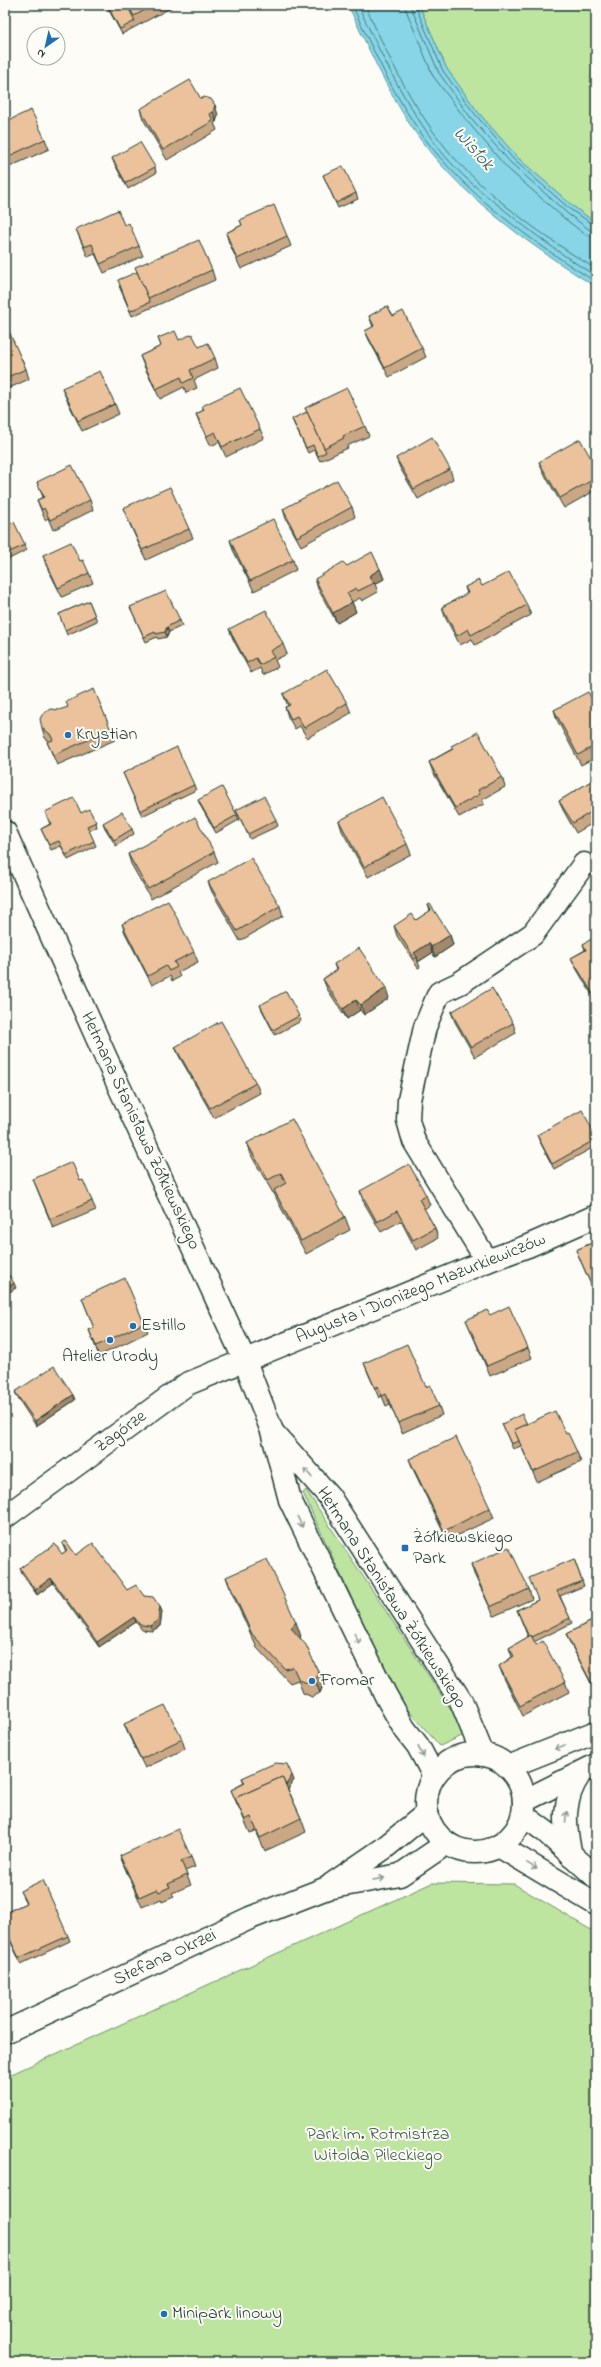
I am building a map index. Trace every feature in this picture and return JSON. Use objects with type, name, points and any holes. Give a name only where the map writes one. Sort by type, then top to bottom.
[{"type":"street","name":"Hetmana Stanisława Żółkiewskiego","points":[[5,832],[106,1058],[245,1361],[272,1432],[290,1500],[386,1696],[404,1728],[418,1746],[434,1776]]},
{"type":"street","points":[[487,1260],[414,1141],[408,1120],[409,1100],[425,1027],[439,993],[460,984],[533,934],[584,864]]},
{"type":"street","name":"Augusta i Dionizego Mazurkiewiczów","points":[[245,1361],[487,1260],[528,1246],[596,1216]]},
{"type":"street","name":"Zagórze","points":[[5,1517],[187,1384],[245,1361]]},
{"type":"street","name":"Hetmana Stanisława Żółkiewskiego","points":[[272,1432],[333,1502],[460,1701],[483,1755]]},
{"type":"street","points":[[508,1767],[596,1732]]},
{"type":"street","points":[[469,1755],[483,1755],[496,1759],[508,1767],[520,1783],[524,1808],[518,1828],[510,1838],[499,1846],[481,1852],[463,1851],[446,1843],[434,1830],[427,1813],[427,1794],[434,1776],[444,1766],[456,1758],[469,1755]]},
{"type":"street","points":[[524,1808],[588,1769]]},
{"type":"street","points":[[570,1855],[565,1829],[570,1787],[588,1769]]},
{"type":"street","points":[[524,1808],[570,1855],[596,1877]]},
{"type":"street","name":"Stefana Okrzei","points":[[326,1888],[383,1849],[427,1813]]},
{"type":"street","name":"Stefana Okrzei","points":[[5,2032],[250,1918],[326,1888],[400,1875],[446,1843]]},
{"type":"street","points":[[499,1846],[596,1904]]},
{"type":"green space","points":[[419,5],[596,5],[596,223],[574,207],[517,157],[478,112],[447,69]]},
{"type":"green space","points":[[306,1490],[452,1711],[464,1735],[440,1746],[403,1704],[375,1649],[303,1493]]},
{"type":"green space","name":"Park im. Rotmistrza Witolda Pileckiego","points":[[432,1883],[514,1884],[596,1933],[596,2362],[5,2362],[5,2077]]},
{"type":"water","name":"Wisłok","points":[[348,5],[419,5],[447,69],[478,112],[517,157],[574,207],[596,223],[596,287],[553,259],[490,212],[435,158],[409,123],[398,104],[376,64]]},
{"type":"building","points":[[107,5],[127,5],[135,21],[120,29]]},
{"type":"building","points":[[128,5],[154,5],[134,16]]},
{"type":"building","points":[[190,80],[201,99],[204,97],[211,99],[215,105],[213,112],[210,114],[213,121],[163,150],[140,109]]},
{"type":"building","points":[[31,110],[45,139],[5,158],[5,122]]},
{"type":"building","points":[[140,142],[155,167],[126,183],[112,158]]},
{"type":"building","points":[[343,166],[356,193],[336,203],[323,175]]},
{"type":"building","points":[[274,205],[287,236],[237,259],[226,233],[242,225],[240,220]]},
{"type":"building","points":[[118,210],[124,225],[129,223],[139,246],[100,264],[92,244],[84,247],[76,229]]},
{"type":"building","points":[[199,240],[212,270],[148,298],[135,267]]},
{"type":"building","points":[[137,272],[150,302],[130,311],[118,280]]},
{"type":"building","points":[[387,306],[393,316],[403,311],[422,348],[385,368],[365,331],[374,326],[369,316]]},
{"type":"building","points":[[7,327],[26,369],[5,378],[5,328]]},
{"type":"building","points":[[175,331],[179,340],[192,334],[199,347],[208,343],[215,358],[190,370],[193,378],[183,383],[181,377],[156,389],[140,356],[161,346],[158,338]]},
{"type":"building","points":[[100,371],[115,404],[78,421],[62,388]]},
{"type":"building","points":[[240,388],[260,429],[222,447],[215,432],[207,436],[196,414],[204,410],[202,406]]},
{"type":"building","points":[[347,388],[365,426],[343,436],[344,438],[324,448],[305,408]]},
{"type":"building","points":[[307,412],[326,452],[318,456],[313,445],[306,448],[292,419]]},
{"type":"building","points":[[432,437],[450,469],[414,489],[396,458]]},
{"type":"building","points":[[580,439],[596,467],[596,478],[560,498],[539,462]]},
{"type":"building","points":[[72,465],[90,500],[50,520],[44,508],[42,510],[37,500],[44,497],[37,482]]},
{"type":"building","points":[[337,480],[352,507],[297,537],[283,509]]},
{"type":"building","points":[[170,487],[189,529],[142,550],[123,508]]},
{"type":"building","points":[[273,519],[293,560],[250,581],[230,540]]},
{"type":"building","points":[[14,522],[25,545],[5,554],[5,526]]},
{"type":"building","points":[[71,542],[80,561],[83,560],[89,573],[58,588],[43,555]]},
{"type":"building","points":[[372,552],[380,569],[369,576],[374,583],[358,591],[356,588],[347,593],[352,602],[333,613],[315,579],[343,562],[347,566]]},
{"type":"building","points":[[509,572],[527,605],[471,635],[468,629],[457,636],[442,607],[468,593],[465,587],[479,580],[482,586]]},
{"type":"building","points":[[166,591],[180,620],[167,627],[165,632],[156,634],[155,632],[144,637],[130,607]]},
{"type":"building","points":[[89,601],[95,616],[65,630],[59,614]]},
{"type":"building","points":[[266,610],[283,644],[270,651],[274,657],[260,665],[256,658],[247,663],[229,629]]},
{"type":"building","points":[[327,669],[347,703],[304,728],[297,716],[291,719],[285,707],[290,705],[283,694]]},
{"type":"building","points":[[94,689],[111,730],[53,755],[47,742],[53,740],[50,734],[42,728],[40,719],[42,715],[50,709],[59,710],[68,707],[66,702]]},
{"type":"building","points":[[588,692],[596,707],[596,745],[578,755],[554,710]]},
{"type":"building","points":[[478,732],[502,777],[478,790],[480,794],[455,808],[429,762],[453,749],[451,746]]},
{"type":"building","points":[[177,747],[194,785],[140,811],[123,773]]},
{"type":"building","points":[[596,778],[596,809],[573,823],[559,801]]},
{"type":"building","points":[[222,787],[237,815],[214,828],[198,800]]},
{"type":"building","points":[[264,796],[276,820],[248,834],[236,810]]},
{"type":"building","points":[[382,797],[407,844],[364,867],[339,821]]},
{"type":"building","points":[[74,798],[81,813],[89,809],[96,822],[87,826],[94,841],[66,855],[59,841],[49,845],[41,829],[51,824],[45,812]]},
{"type":"building","points":[[122,812],[132,829],[114,840],[103,823]]},
{"type":"building","points":[[195,817],[214,852],[148,889],[128,854]]},
{"type":"building","points":[[251,858],[280,906],[237,931],[208,882]]},
{"type":"building","points":[[168,900],[194,952],[174,962],[177,967],[169,971],[166,966],[148,976],[122,924]]},
{"type":"building","points":[[430,904],[450,935],[431,947],[429,943],[414,953],[417,957],[415,959],[394,926],[412,914],[416,920],[431,910],[428,905]]},
{"type":"building","points":[[595,937],[596,992],[593,994],[571,958],[586,950],[583,944]]},
{"type":"building","points":[[359,948],[386,988],[361,1005],[356,1000],[343,1009],[323,979],[337,970],[334,964]]},
{"type":"building","points":[[492,988],[513,1023],[471,1047],[451,1012]]},
{"type":"building","points":[[286,991],[299,1016],[273,1030],[260,1005]]},
{"type":"building","points":[[221,1021],[256,1083],[210,1108],[175,1047]]},
{"type":"building","points":[[582,1110],[596,1136],[596,1139],[552,1164],[537,1135]]},
{"type":"building","points":[[292,1119],[345,1217],[301,1241],[274,1190],[286,1183],[281,1173],[268,1180],[247,1143]]},
{"type":"building","points":[[72,1162],[80,1181],[83,1180],[92,1201],[50,1219],[33,1179]]},
{"type":"building","points":[[409,1164],[426,1195],[419,1199],[435,1228],[413,1240],[397,1211],[377,1222],[360,1191]]},
{"type":"building","points":[[596,1241],[596,1279],[590,1282],[576,1250]]},
{"type":"building","points":[[5,1269],[14,1283],[5,1289]]},
{"type":"building","points":[[125,1278],[144,1323],[96,1346],[89,1330],[94,1328],[82,1298]]},
{"type":"building","points":[[509,1306],[528,1348],[487,1366],[466,1320],[487,1310],[490,1315]]},
{"type":"building","points":[[407,1344],[426,1387],[430,1385],[439,1406],[398,1423],[386,1394],[382,1396],[378,1386],[375,1388],[364,1363]]},
{"type":"building","points":[[54,1366],[73,1395],[35,1421],[15,1392]]},
{"type":"building","points":[[555,1411],[577,1452],[533,1472],[514,1430]]},
{"type":"building","points":[[522,1414],[527,1424],[514,1430],[519,1441],[511,1444],[502,1424]]},
{"type":"building","points":[[456,1437],[490,1508],[444,1531],[409,1459]]},
{"type":"building","points":[[66,1541],[76,1555],[93,1543],[127,1590],[136,1585],[144,1596],[153,1597],[160,1607],[158,1620],[150,1626],[140,1625],[134,1617],[97,1642],[51,1578],[35,1590],[20,1568],[55,1544],[62,1554],[67,1550],[62,1543]]},
{"type":"building","points":[[509,1547],[529,1589],[490,1607],[471,1564]]},
{"type":"building","points":[[267,1559],[296,1622],[291,1628],[306,1645],[318,1671],[315,1680],[307,1683],[299,1680],[293,1667],[285,1669],[252,1634],[226,1577]]},
{"type":"building","points":[[574,1559],[582,1581],[557,1591],[570,1618],[532,1637],[531,1635],[529,1637],[517,1610],[538,1600],[529,1578]]},
{"type":"building","points":[[596,1619],[596,1692],[566,1634]]},
{"type":"building","points":[[531,1635],[536,1645],[543,1641],[565,1682],[520,1706],[499,1666],[514,1656],[509,1648]]},
{"type":"building","points":[[165,1705],[182,1739],[141,1759],[124,1724]]},
{"type":"building","points":[[275,1763],[287,1764],[292,1775],[286,1785],[282,1777],[235,1798],[238,1806],[231,1790],[245,1783],[242,1778]]},
{"type":"building","points":[[282,1777],[301,1818],[260,1838],[251,1817],[245,1820],[235,1798]]},
{"type":"building","points":[[178,1829],[191,1857],[181,1861],[187,1875],[168,1884],[170,1887],[159,1892],[157,1889],[139,1897],[120,1856]]},
{"type":"building","points":[[43,1880],[68,1936],[19,1958],[6,1931],[9,1929],[5,1921],[5,1913],[26,1903],[20,1891]]},
{"type":"place","name":"Krystian","points":[[68,735]]},
{"type":"place","name":"Estillo","points":[[133,1326]]},
{"type":"place","name":"Atelier Urody","points":[[110,1340]]},
{"type":"place","name":"Żółkiewskiego Park","points":[[405,1548]]},
{"type":"place","name":"Fromar","points":[[312,1681]]},
{"type":"place","name":"Minipark linowy","points":[[164,2314]]}]
